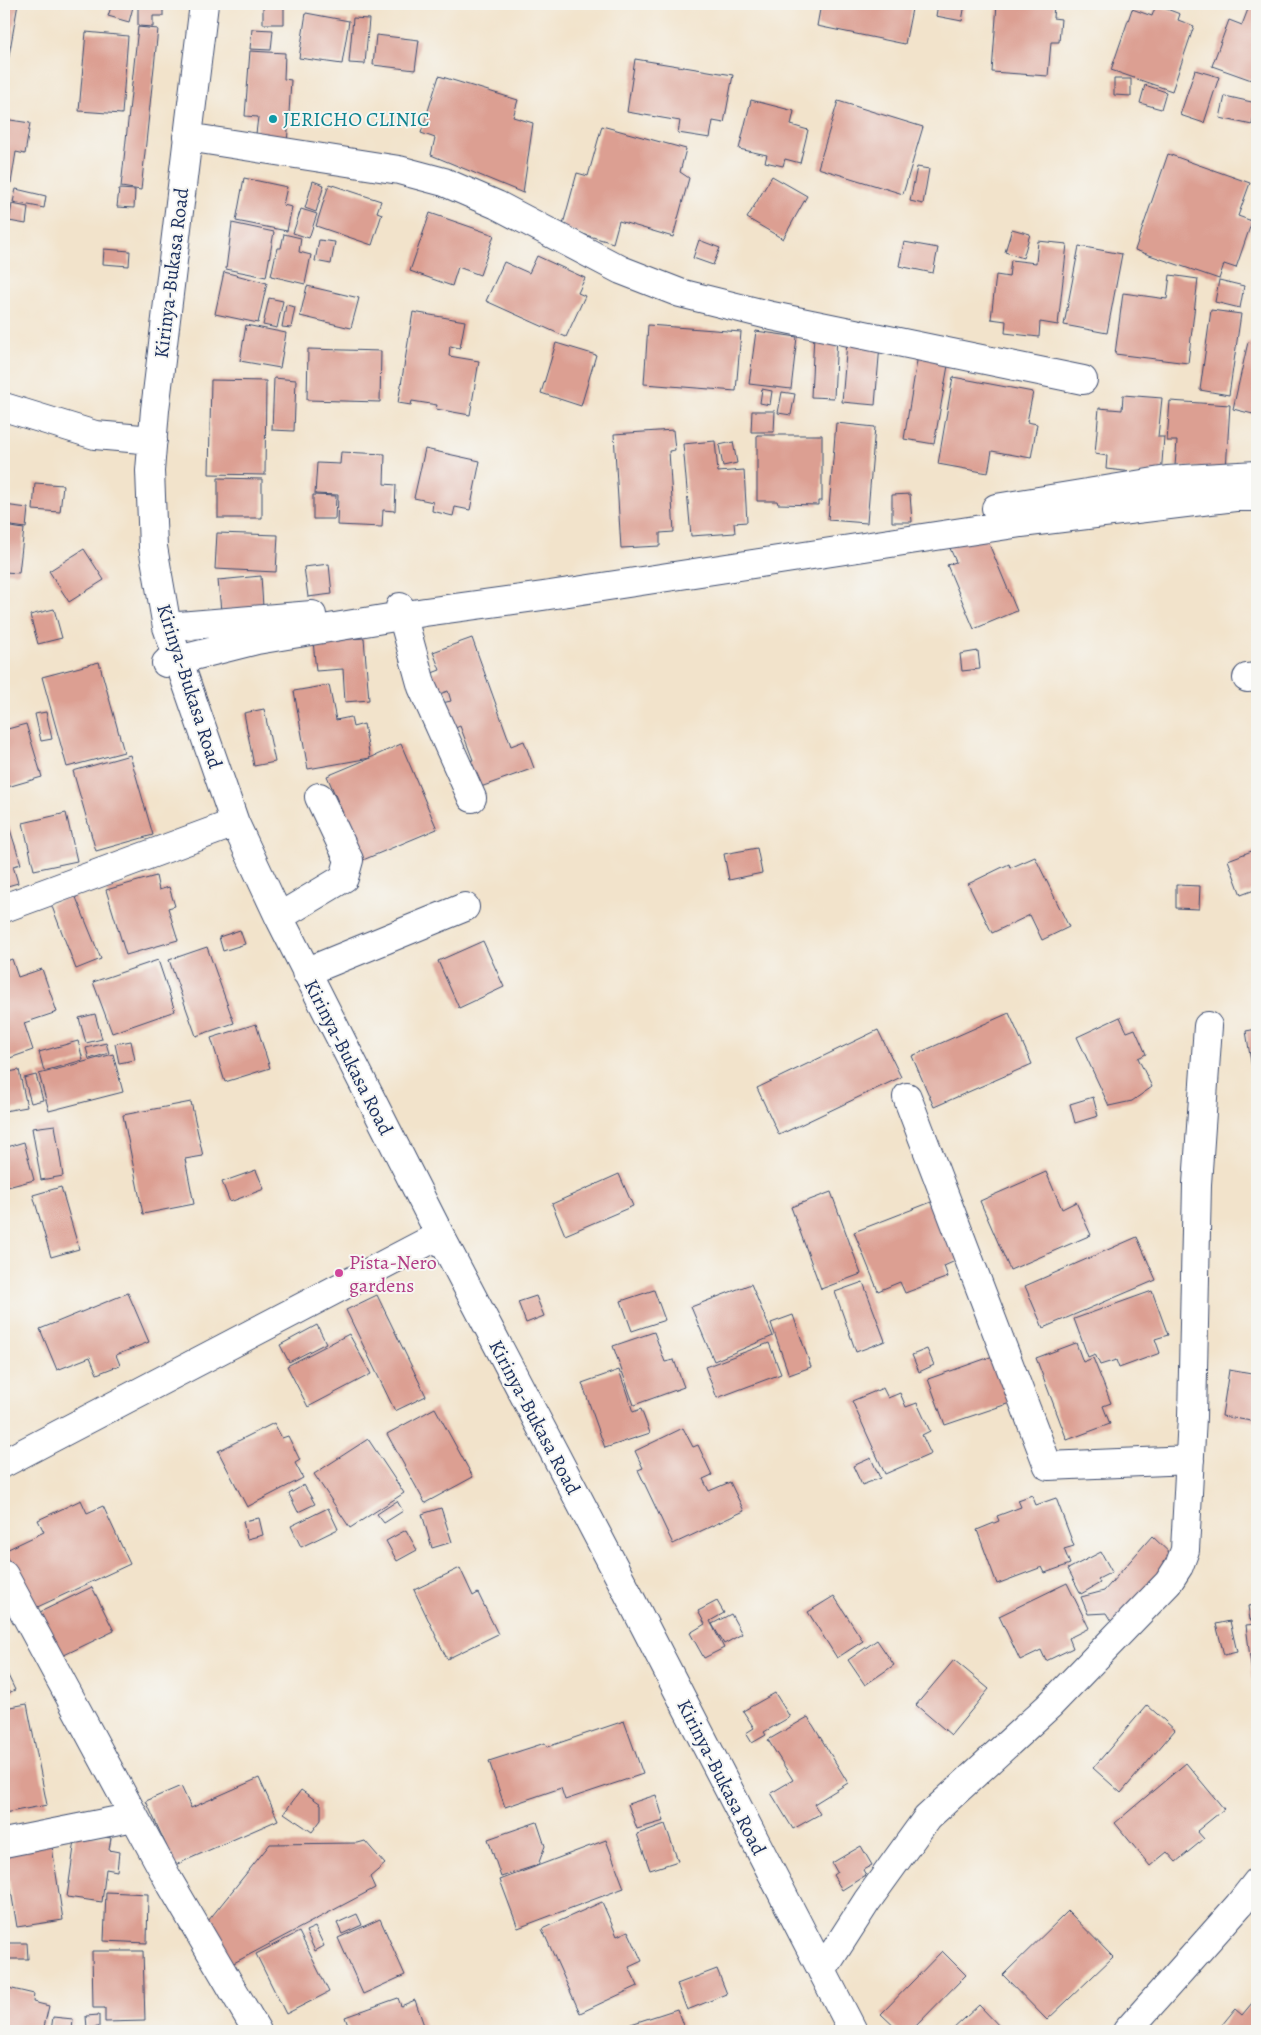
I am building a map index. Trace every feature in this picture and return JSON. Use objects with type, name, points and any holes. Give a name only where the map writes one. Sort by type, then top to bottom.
[{"type":"street","name":"Kirinya-Bukasa Road","points":[[204,4],[187,137],[150,471],[153,547],[167,627],[235,824],[278,917],[440,1235],[622,1582],[853,2031]]},
{"type":"street","points":[[187,137],[408,172],[444,182],[497,205],[621,270],[680,293],[782,318],[1083,380]]},
{"type":"street","points":[[4,407],[95,435],[153,440]]},
{"type":"street","points":[[167,627],[400,607],[1167,480],[1257,475]]},
{"type":"street","points":[[166,662],[257,640],[425,612],[543,596],[1020,523],[1257,496]]},
{"type":"street","points":[[400,607],[422,687],[472,798]]},
{"type":"street","points":[[278,917],[344,878],[349,860],[319,797]]},
{"type":"street","points":[[4,908],[235,824]]},
{"type":"street","points":[[306,972],[465,906]]},
{"type":"street","points":[[822,1971],[867,1901],[927,1818],[1049,1706],[1168,1583],[1179,1566],[1185,1550],[1190,1460],[1197,1184],[1208,1026]]},
{"type":"street","points":[[907,1098],[1048,1466],[1190,1460]]},
{"type":"street","points":[[4,1464],[440,1235]]},
{"type":"street","points":[[4,1576],[169,1881],[257,2031]]},
{"type":"street","points":[[4,1842],[134,1817]]},
{"type":"street","points":[[1127,2031],[1240,1905],[1257,1882]]},
{"type":"building","points":[[4,4],[18,4],[8,61],[4,60]]},
{"type":"building","points":[[112,4],[133,7],[129,22],[108,16]]},
{"type":"building","points":[[138,4],[163,4],[163,16],[153,16],[153,27],[138,26]]},
{"type":"building","points":[[263,4],[284,4],[284,24],[263,24]]},
{"type":"building","points":[[821,4],[913,4],[905,44],[817,26]]},
{"type":"building","points":[[938,4],[965,4],[962,21],[936,16]]},
{"type":"building","points":[[997,4],[1054,4],[1053,18],[1061,19],[1059,42],[1051,42],[1048,76],[992,72]]},
{"type":"building","points":[[1250,4],[1257,5],[1257,82],[1212,66],[1229,20],[1242,25]]},
{"type":"building","points":[[1156,5],[1180,14],[1178,20],[1194,26],[1172,91],[1111,70],[1132,9],[1152,16]]},
{"type":"building","points":[[306,13],[349,21],[342,64],[299,58]]},
{"type":"building","points":[[353,18],[369,19],[365,64],[349,63]]},
{"type":"building","points":[[138,27],[158,29],[141,190],[121,187]]},
{"type":"building","points":[[252,29],[273,30],[271,50],[250,49]]},
{"type":"building","points":[[86,32],[128,36],[122,114],[79,111]]},
{"type":"building","points":[[376,35],[419,40],[415,70],[373,65]]},
{"type":"building","name":"JERICHO CLINIC","points":[[250,51],[285,53],[284,79],[291,80],[286,163],[253,159],[258,117],[245,116]]},
{"type":"building","points":[[635,59],[733,75],[724,123],[713,121],[710,138],[678,133],[680,121],[627,112]]},
{"type":"building","points":[[1195,70],[1219,77],[1204,123],[1180,115]]},
{"type":"building","points":[[439,76],[518,100],[513,117],[533,123],[523,193],[431,155],[435,138],[421,133]]},
{"type":"building","points":[[1114,79],[1131,79],[1131,96],[1114,95]]},
{"type":"building","points":[[1145,85],[1166,92],[1161,109],[1140,103]]},
{"type":"building","points":[[1225,96],[1256,103],[1252,125],[1220,118]]},
{"type":"building","points":[[751,100],[794,111],[791,125],[808,130],[800,163],[785,159],[783,166],[765,162],[767,155],[739,149]]},
{"type":"building","points":[[838,101],[923,127],[903,194],[818,168]]},
{"type":"building","points":[[4,119],[30,123],[25,154],[16,152],[11,183],[4,182]]},
{"type":"building","points":[[602,126],[686,149],[680,172],[689,178],[673,237],[619,221],[613,243],[562,228],[577,173],[588,176]]},
{"type":"building","points":[[1168,154],[1250,183],[1238,216],[1252,221],[1236,268],[1224,264],[1219,279],[1135,250]]},
{"type":"building","points":[[917,167],[929,169],[923,204],[910,201]]},
{"type":"building","points":[[772,176],[807,196],[783,239],[747,218]]},
{"type":"building","points":[[244,178],[287,187],[283,205],[292,207],[287,231],[236,221]]},
{"type":"building","points":[[313,181],[324,185],[316,212],[305,208]]},
{"type":"building","points":[[329,184],[381,201],[377,212],[382,214],[372,245],[316,226]]},
{"type":"building","points":[[16,189],[46,196],[44,208],[13,202]]},
{"type":"building","points":[[119,189],[135,190],[134,208],[117,207]]},
{"type":"building","points":[[12,204],[28,207],[26,224],[9,221]]},
{"type":"building","points":[[301,209],[317,214],[309,238],[293,233]]},
{"type":"building","points":[[430,213],[494,235],[480,275],[458,267],[452,286],[410,271]]},
{"type":"building","points":[[232,223],[274,232],[266,277],[226,269]]},
{"type":"building","points":[[1012,229],[1030,234],[1023,258],[1005,252]]},
{"type":"building","points":[[284,234],[301,238],[299,252],[311,255],[305,284],[271,276],[277,248],[281,248]]},
{"type":"building","points":[[319,240],[335,242],[331,264],[315,261]]},
{"type":"building","points":[[699,240],[720,248],[713,265],[693,258]]},
{"type":"building","points":[[1038,241],[1067,244],[1058,325],[1040,322],[1039,337],[1005,333],[1006,321],[991,319],[996,275],[1009,277],[1011,260],[1036,263]]},
{"type":"building","points":[[904,242],[938,248],[933,273],[899,266]]},
{"type":"building","points":[[1079,246],[1122,254],[1107,333],[1064,325]]},
{"type":"building","points":[[104,249],[130,251],[129,266],[103,264]]},
{"type":"building","points":[[537,256],[585,278],[578,293],[585,296],[566,337],[486,301],[504,262],[529,273]]},
{"type":"building","points":[[224,272],[267,283],[258,323],[215,314]]},
{"type":"building","points":[[1170,275],[1198,279],[1188,363],[1115,354],[1123,293],[1167,299]]},
{"type":"building","points":[[1219,280],[1244,286],[1240,308],[1215,302]]},
{"type":"building","points":[[307,286],[359,298],[351,328],[300,316]]},
{"type":"building","points":[[269,298],[283,301],[277,328],[263,325]]},
{"type":"building","points":[[1256,304],[1257,333],[1254,333]]},
{"type":"building","points":[[286,305],[295,307],[291,328],[282,327]]},
{"type":"building","points":[[1211,310],[1241,314],[1229,395],[1200,390]]},
{"type":"building","points":[[413,312],[465,321],[460,348],[450,346],[449,356],[479,361],[470,415],[436,409],[437,405],[412,401],[411,405],[398,403]]},
{"type":"building","points":[[246,325],[286,333],[280,368],[240,361]]},
{"type":"building","points":[[648,325],[741,332],[736,391],[644,384]]},
{"type":"building","points":[[756,331],[797,337],[791,389],[749,384]]},
{"type":"building","points":[[814,334],[837,335],[834,398],[811,397]]},
{"type":"building","points":[[847,342],[880,345],[875,405],[842,402]]},
{"type":"building","points":[[1248,342],[1257,344],[1257,415],[1233,409]]},
{"type":"building","points":[[556,343],[596,355],[581,406],[541,393]]},
{"type":"building","points":[[308,349],[381,351],[380,402],[307,400]]},
{"type":"building","points":[[918,355],[949,360],[934,444],[904,439]]},
{"type":"building","points":[[953,377],[1033,392],[1027,422],[1037,424],[1031,458],[992,451],[988,473],[938,464]]},
{"type":"building","points":[[274,378],[296,380],[294,431],[272,430]]},
{"type":"building","points":[[211,380],[266,381],[265,475],[209,474]]},
{"type":"building","points":[[762,389],[772,391],[770,405],[760,403]]},
{"type":"building","points":[[782,392],[795,394],[791,415],[778,413]]},
{"type":"building","points":[[1123,395],[1162,398],[1158,437],[1164,437],[1161,475],[1106,469],[1107,456],[1095,454],[1099,408],[1122,410]]},
{"type":"building","points":[[1170,401],[1230,405],[1226,470],[1175,466],[1177,441],[1167,441]]},
{"type":"building","points":[[752,411],[775,411],[774,432],[751,432]]},
{"type":"building","points":[[836,423],[875,427],[867,523],[828,520]]},
{"type":"building","points":[[673,430],[675,450],[669,451],[674,532],[660,533],[660,546],[621,548],[614,434]]},
{"type":"building","points":[[757,435],[822,435],[822,501],[818,501],[818,505],[778,504],[777,501],[757,501]]},
{"type":"building","points":[[715,441],[718,472],[744,470],[747,522],[734,523],[735,533],[691,536],[683,444]]},
{"type":"building","points":[[733,442],[737,463],[723,466],[719,445]]},
{"type":"building","points":[[425,449],[480,461],[470,510],[455,507],[453,516],[432,511],[433,502],[414,498]]},
{"type":"building","points":[[341,452],[385,454],[384,484],[396,485],[395,511],[383,510],[382,527],[337,525],[338,495],[315,494],[317,463],[340,464]]},
{"type":"building","points":[[218,478],[262,479],[262,518],[218,518]]},
{"type":"building","points":[[35,483],[63,485],[60,512],[33,510]]},
{"type":"building","points":[[910,494],[912,522],[892,522],[892,495]]},
{"type":"building","points":[[313,495],[336,496],[335,519],[313,519]]},
{"type":"building","points":[[4,505],[28,508],[26,528],[4,525]]},
{"type":"building","points":[[4,526],[24,529],[19,573],[4,572]]},
{"type":"building","points":[[984,532],[1017,611],[974,629],[947,565],[956,562],[949,546]]},
{"type":"building","points":[[217,533],[278,535],[276,572],[215,569]]},
{"type":"building","points":[[84,549],[104,580],[69,602],[49,571]]},
{"type":"building","points":[[329,564],[332,594],[308,597],[304,567]]},
{"type":"building","points":[[261,576],[263,607],[221,611],[218,580]]},
{"type":"building","points":[[54,609],[62,638],[38,644],[30,615]]},
{"type":"building","points":[[364,638],[369,700],[345,702],[343,669],[316,671],[313,641]]},
{"type":"building","points":[[472,638],[511,746],[524,741],[534,768],[475,789],[465,762],[473,760],[460,726],[451,730],[442,703],[451,701],[448,691],[431,697],[424,676],[440,670],[433,652]]},
{"type":"building","points":[[978,651],[980,669],[962,671],[960,654]]},
{"type":"building","points":[[99,662],[124,752],[67,767],[42,677]]},
{"type":"building","points":[[329,685],[336,720],[351,717],[353,727],[364,724],[370,758],[308,769],[294,691]]},
{"type":"building","points":[[264,709],[275,762],[254,766],[244,713]]},
{"type":"building","points":[[46,712],[52,739],[41,741],[35,714]]},
{"type":"building","points":[[26,724],[42,777],[4,788],[4,730]]},
{"type":"building","points":[[401,744],[437,829],[363,860],[327,776]]},
{"type":"building","points":[[130,755],[153,835],[96,851],[73,771]]},
{"type":"building","points":[[66,813],[77,861],[34,870],[23,823]]},
{"type":"building","points":[[6,817],[21,864],[13,866],[18,883],[4,887],[4,818]]},
{"type":"building","points":[[757,848],[762,873],[729,880],[724,854]]},
{"type":"building","points":[[1257,849],[1257,889],[1241,895],[1228,860]]},
{"type":"building","points":[[1035,857],[1069,927],[1042,940],[1030,915],[992,933],[968,884],[1009,864],[1010,868]]},
{"type":"building","points":[[156,876],[159,890],[169,887],[175,906],[168,908],[178,940],[126,955],[106,890]]},
{"type":"building","points":[[1176,885],[1200,886],[1199,909],[1176,908]]},
{"type":"building","points":[[75,895],[101,959],[76,969],[51,904]]},
{"type":"building","points":[[240,930],[245,944],[223,951],[219,937]]},
{"type":"building","points":[[483,941],[504,987],[459,1008],[438,961]]},
{"type":"building","points":[[207,947],[234,1023],[196,1036],[169,960]]},
{"type":"building","points":[[12,959],[18,977],[42,969],[57,1012],[24,1023],[33,1050],[4,1060],[4,962]]},
{"type":"building","points":[[158,960],[175,1011],[112,1033],[93,982]]},
{"type":"building","points":[[1009,1013],[1032,1064],[934,1107],[912,1056]]},
{"type":"building","points":[[95,1014],[102,1039],[86,1043],[79,1018]]},
{"type":"building","points":[[1120,1017],[1127,1032],[1135,1029],[1146,1054],[1138,1058],[1152,1087],[1132,1101],[1109,1106],[1077,1037]]},
{"type":"building","points":[[256,1024],[270,1068],[225,1082],[211,1038]]},
{"type":"building","points":[[1257,1029],[1257,1093],[1256,1093],[1246,1031]]},
{"type":"building","points":[[878,1030],[901,1077],[779,1135],[757,1088]]},
{"type":"building","points":[[78,1041],[83,1060],[44,1071],[39,1052]]},
{"type":"building","points":[[131,1041],[135,1060],[119,1063],[115,1044]]},
{"type":"building","points":[[106,1043],[109,1053],[89,1059],[86,1048]]},
{"type":"building","points":[[113,1054],[123,1092],[49,1111],[39,1074]]},
{"type":"building","points":[[19,1070],[27,1107],[4,1111],[4,1073]]},
{"type":"building","points":[[36,1075],[43,1100],[31,1103],[24,1078]]},
{"type":"building","points":[[1093,1097],[1098,1116],[1075,1123],[1070,1104]]},
{"type":"building","points":[[191,1102],[203,1156],[185,1159],[194,1204],[143,1214],[123,1115]]},
{"type":"building","points":[[55,1125],[63,1176],[41,1180],[32,1128]]},
{"type":"building","points":[[24,1142],[34,1180],[4,1188],[4,1148]]},
{"type":"building","points":[[256,1170],[264,1189],[230,1202],[222,1182]]},
{"type":"building","points":[[1046,1172],[1062,1209],[1076,1202],[1091,1235],[1010,1270],[980,1201]]},
{"type":"building","points":[[619,1174],[633,1206],[565,1235],[552,1204]]},
{"type":"building","points":[[61,1187],[79,1249],[51,1257],[33,1195]]},
{"type":"building","points":[[831,1192],[861,1274],[821,1289],[791,1207]]},
{"type":"building","points":[[939,1199],[962,1258],[944,1266],[948,1277],[905,1293],[900,1282],[878,1291],[854,1232]]},
{"type":"building","points":[[1137,1237],[1156,1280],[1043,1328],[1025,1286]]},
{"type":"building","points":[[863,1282],[885,1341],[856,1352],[835,1292]]},
{"type":"building","points":[[751,1284],[773,1336],[714,1361],[691,1307]]},
{"type":"building","points":[[654,1290],[665,1320],[632,1331],[621,1301]]},
{"type":"building","points":[[1152,1291],[1168,1335],[1155,1339],[1160,1353],[1119,1368],[1116,1360],[1100,1365],[1095,1354],[1088,1357],[1074,1319]]},
{"type":"building","points":[[128,1293],[149,1342],[116,1355],[120,1365],[97,1374],[90,1357],[57,1370],[40,1329]]},
{"type":"building","points":[[377,1295],[426,1396],[395,1411],[346,1310]]},
{"type":"building","points":[[536,1296],[544,1316],[526,1323],[518,1302]]},
{"type":"building","points":[[793,1315],[811,1367],[789,1375],[771,1323]]},
{"type":"building","points":[[317,1325],[326,1343],[289,1362],[280,1345]]},
{"type":"building","points":[[654,1332],[665,1362],[674,1360],[684,1387],[634,1405],[613,1346]]},
{"type":"building","points":[[349,1334],[371,1374],[308,1407],[287,1366]]},
{"type":"building","points":[[769,1343],[781,1374],[717,1398],[705,1367]]},
{"type":"building","points":[[1076,1343],[1083,1362],[1093,1358],[1111,1403],[1103,1406],[1110,1424],[1067,1440],[1036,1358]]},
{"type":"building","points":[[927,1349],[934,1365],[919,1372],[912,1355]]},
{"type":"building","points":[[996,1355],[1013,1402],[945,1425],[928,1379]]},
{"type":"building","points":[[619,1370],[633,1412],[641,1409],[650,1433],[605,1448],[582,1383]]},
{"type":"building","points":[[1229,1370],[1257,1375],[1257,1422],[1222,1416]]},
{"type":"building","points":[[883,1388],[888,1398],[900,1393],[906,1407],[917,1403],[930,1431],[922,1435],[931,1454],[885,1474],[852,1401]]},
{"type":"building","points":[[435,1408],[473,1477],[425,1503],[387,1434]]},
{"type":"building","points":[[274,1423],[282,1438],[288,1436],[300,1460],[295,1463],[303,1478],[247,1507],[218,1451]]},
{"type":"building","points":[[683,1428],[693,1447],[698,1445],[712,1475],[703,1479],[709,1491],[730,1482],[744,1511],[673,1544],[638,1470],[643,1468],[635,1451]]},
{"type":"building","points":[[368,1439],[404,1493],[350,1528],[314,1474]]},
{"type":"building","points":[[871,1458],[880,1478],[862,1485],[853,1466]]},
{"type":"building","points":[[304,1485],[315,1504],[298,1512],[289,1494]]},
{"type":"building","points":[[1032,1495],[1036,1505],[1056,1498],[1074,1546],[1064,1549],[1070,1564],[1045,1573],[1042,1567],[997,1584],[977,1530],[999,1521],[997,1516],[1021,1507],[1018,1500]]},
{"type":"building","points":[[81,1500],[87,1513],[103,1506],[130,1564],[31,1610],[4,1551],[44,1532],[38,1520]]},
{"type":"building","points":[[397,1501],[403,1511],[384,1523],[377,1514]]},
{"type":"building","points":[[328,1508],[338,1529],[301,1547],[291,1526]]},
{"type":"building","points":[[441,1508],[452,1542],[432,1548],[422,1514]]},
{"type":"building","points":[[259,1518],[263,1535],[247,1539],[243,1521]]},
{"type":"building","points":[[406,1530],[417,1550],[397,1561],[386,1541]]},
{"type":"building","points":[[1152,1536],[1176,1559],[1114,1626],[1106,1613],[1088,1614],[1081,1597],[1104,1591]]},
{"type":"building","points":[[1101,1552],[1112,1572],[1098,1579],[1100,1583],[1081,1594],[1068,1569]]},
{"type":"building","points":[[460,1568],[473,1596],[478,1593],[498,1634],[447,1659],[414,1590]]},
{"type":"building","points":[[1067,1583],[1089,1628],[1069,1638],[1073,1648],[1046,1661],[1041,1650],[1020,1660],[999,1616]]},
{"type":"building","points":[[92,1587],[114,1631],[60,1657],[38,1613]]},
{"type":"building","points":[[834,1596],[863,1641],[837,1658],[808,1612]]},
{"type":"building","points":[[717,1601],[724,1613],[710,1621],[724,1648],[704,1658],[690,1633],[705,1624],[698,1611]]},
{"type":"building","points":[[1257,1605],[1257,1619],[1250,1620],[1248,1606]]},
{"type":"building","points":[[731,1614],[742,1634],[724,1644],[712,1624]]},
{"type":"building","points":[[1230,1621],[1237,1652],[1224,1655],[1216,1624]]},
{"type":"building","points":[[1257,1624],[1257,1682],[1253,1682],[1246,1625]]},
{"type":"building","points":[[877,1640],[894,1665],[865,1685],[848,1660]]},
{"type":"building","points":[[954,1660],[989,1689],[951,1735],[916,1705]]},
{"type":"building","points":[[4,1667],[15,1690],[4,1695]]},
{"type":"building","points":[[775,1693],[790,1717],[764,1732],[766,1735],[752,1743],[746,1733],[754,1728],[743,1711]]},
{"type":"building","points":[[27,1704],[47,1805],[4,1813],[4,1708]]},
{"type":"building","points":[[1147,1705],[1175,1730],[1121,1793],[1093,1768]]},
{"type":"building","points":[[808,1717],[848,1783],[814,1804],[820,1814],[793,1829],[771,1793],[793,1780],[768,1740]]},
{"type":"building","points":[[624,1721],[643,1774],[565,1800],[561,1788],[505,1807],[489,1761],[545,1743],[547,1747]]},
{"type":"building","points":[[1186,1763],[1224,1809],[1197,1831],[1204,1839],[1176,1862],[1167,1852],[1150,1866],[1115,1823]]},
{"type":"building","points":[[259,1778],[278,1820],[175,1865],[146,1801],[181,1786],[191,1808]]},
{"type":"building","points":[[301,1790],[321,1804],[321,1820],[312,1832],[284,1813]]},
{"type":"building","points":[[656,1795],[664,1821],[637,1829],[628,1804]]},
{"type":"building","points":[[537,1822],[545,1846],[538,1865],[501,1877],[488,1839]]},
{"type":"building","points":[[665,1824],[678,1861],[650,1870],[637,1834]]},
{"type":"building","points":[[76,1833],[111,1838],[109,1850],[119,1852],[117,1871],[106,1869],[102,1902],[67,1897]]},
{"type":"building","points":[[51,1840],[63,1920],[17,1927],[4,1848]]},
{"type":"building","points":[[606,1840],[624,1888],[518,1928],[500,1880]]},
{"type":"building","points":[[365,1841],[385,1864],[370,1877],[375,1888],[230,1965],[208,1921],[270,1844],[358,1843]]},
{"type":"building","points":[[861,1846],[872,1865],[863,1870],[866,1875],[842,1890],[833,1875],[837,1872],[832,1863]]},
{"type":"building","points":[[106,1892],[148,1894],[147,1943],[104,1941]]},
{"type":"building","points":[[602,1902],[617,1936],[628,1931],[642,1961],[629,1967],[638,1986],[580,2013],[542,1929]]},
{"type":"building","points":[[1068,1911],[1113,1957],[1047,2020],[1003,1975]]},
{"type":"building","points":[[357,1914],[362,1925],[342,1934],[337,1923]]},
{"type":"building","points":[[380,1919],[405,1975],[363,1994],[338,1938]]},
{"type":"building","points":[[315,1927],[324,1946],[315,1951],[306,1931]]},
{"type":"building","points":[[299,1932],[329,1992],[286,2014],[256,1954]]},
{"type":"building","points":[[6,1943],[27,1943],[28,1959],[6,1959]]},
{"type":"building","points":[[92,1951],[143,1951],[145,2021],[105,2022],[105,2008],[93,2008]]},
{"type":"building","points":[[942,1951],[966,1975],[911,2031],[899,2031],[881,2014]]},
{"type":"building","points":[[717,1969],[727,1994],[687,2010],[677,1984]]},
{"type":"building","points":[[4,1987],[34,1994],[33,2002],[49,2006],[43,2031],[4,2031]]},
{"type":"building","points":[[1257,1997],[1257,2031],[1217,2031],[1235,2009],[1242,2015]]},
{"type":"building","points":[[398,1998],[401,2006],[415,2000],[426,2031],[350,2031],[345,2017]]},
{"type":"building","points":[[979,2005],[1004,2031],[951,2031]]},
{"type":"building","points":[[677,2009],[685,2031],[630,2031],[628,2025]]},
{"type":"building","points":[[99,2015],[99,2027],[87,2028],[86,2016]]},
{"type":"building","points":[[53,2017],[73,2019],[72,2031],[51,2031]]},
{"type":"place","name":"JERICHO CLINIC","points":[[273,119]]},
{"type":"place","name":"Pista-Nero gardens","points":[[339,1273]]}]
